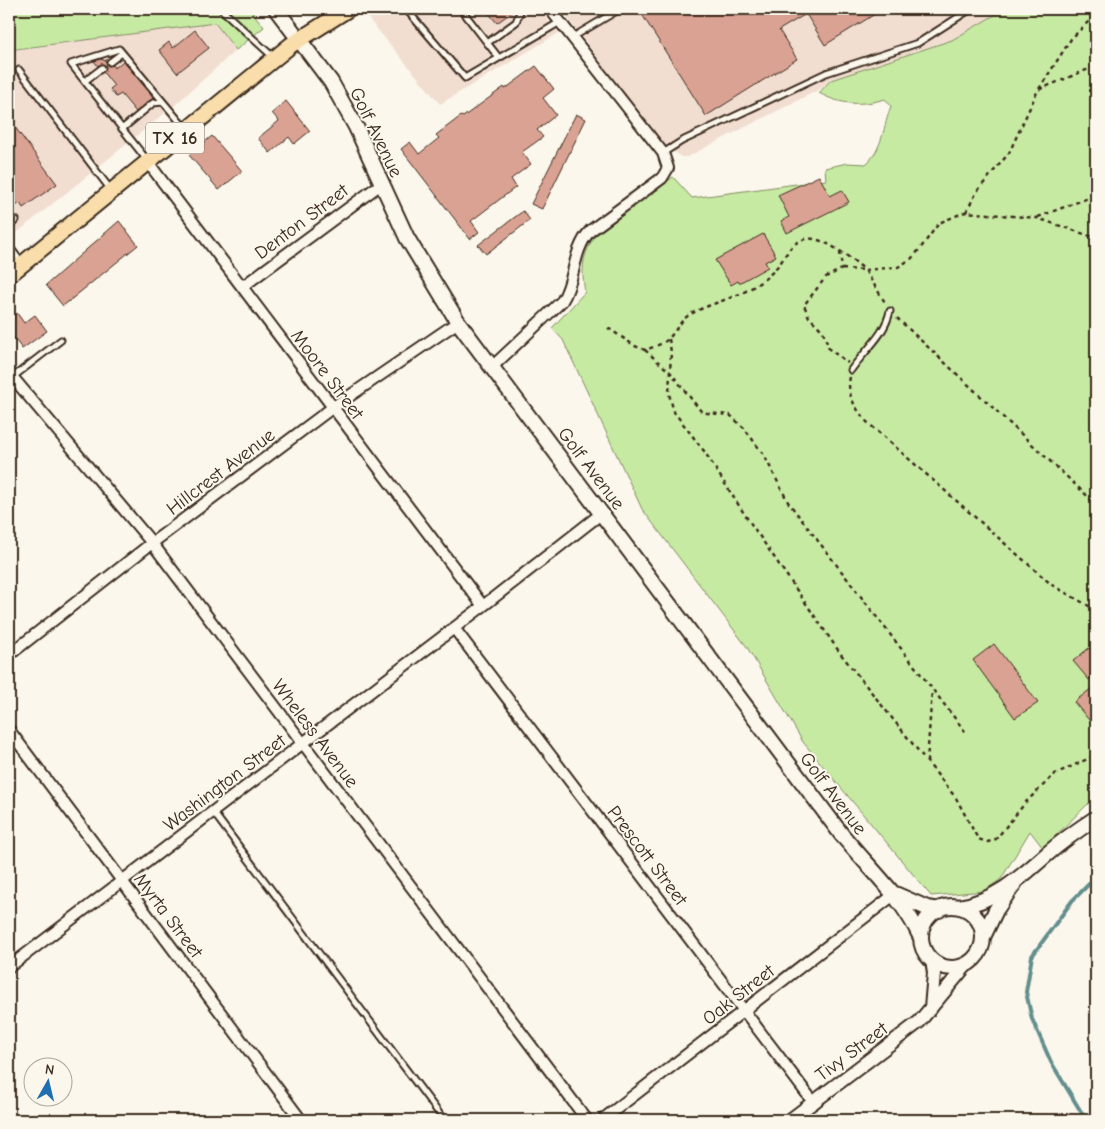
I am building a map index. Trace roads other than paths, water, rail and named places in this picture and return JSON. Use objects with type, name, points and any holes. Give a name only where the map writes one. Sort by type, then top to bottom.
[{"type":"main road","name":"Golf Avenue","points":[[276,9],[331,82],[356,127],[407,238],[458,322],[842,835],[895,894],[904,910],[913,920],[921,938]]},
{"type":"main road","name":"TX 16","points":[[9,275],[274,58],[348,9]]},
{"type":"main road","points":[[1014,884],[996,910],[983,937],[981,947],[968,963],[949,968],[932,960],[924,950],[921,938],[927,919],[939,910],[976,904],[1014,884],[1073,834],[1096,818]]},
{"type":"main road","name":"Golf Avenue","points":[[895,894],[927,908],[939,910]]},
{"type":"main road","points":[[959,907],[977,920],[983,937]]},
{"type":"street","points":[[492,367],[562,301],[568,292],[582,239],[667,173],[668,168],[663,153],[550,9]]},
{"type":"street","name":"Moore Street","points":[[147,161],[483,606]]},
{"type":"street","name":"Denton Street","points":[[242,287],[381,184]]},
{"type":"street","name":"Hillcrest Avenue","points":[[9,655],[152,543],[332,408],[458,322]]},
{"type":"street","name":"Wheless Avenue","points":[[10,375],[152,543],[302,744],[588,1120]]},
{"type":"street","name":"Washington Street","points":[[9,968],[602,513]]},
{"type":"street","name":"Prescott Street","points":[[454,628],[814,1102]]},
{"type":"street","name":"Myrta Street","points":[[9,730],[301,1120]]},
{"type":"street","name":"Oak Street","points":[[602,1120],[895,894]]},
{"type":"street","points":[[931,1008],[934,973],[932,960]]},
{"type":"street","name":"Tivy Street","points":[[790,1120],[920,1022],[968,963]]},
{"type":"lane","points":[[221,9],[274,58]]},
{"type":"lane","points":[[406,9],[466,78],[560,22]]},
{"type":"lane","points":[[461,9],[499,58]]},
{"type":"lane","points":[[487,43],[516,22],[521,9]]},
{"type":"lane","points":[[573,38],[620,9]]},
{"type":"lane","points":[[663,153],[682,141],[826,73],[918,43],[972,9]]},
{"type":"lane","points":[[147,161],[71,64],[118,49],[186,129]]},
{"type":"lane","points":[[110,62],[122,54]]},
{"type":"lane","points":[[85,81],[102,68]]},
{"type":"lane","points":[[19,70],[111,190]]},
{"type":"lane","points":[[122,129],[153,103],[163,102]]},
{"type":"lane","points":[[9,226],[16,220]]},
{"type":"lane","points":[[9,246],[22,264]]},
{"type":"lane","points":[[851,370],[878,337],[888,320],[890,311]]},
{"type":"lane","points":[[10,375],[60,340]]},
{"type":"lane","points":[[213,812],[444,1120]]},
{"type":"waterway","points":[[1086,1120],[1051,1062],[1032,1019],[1026,992],[1032,956],[1072,901],[1096,877]]}]
